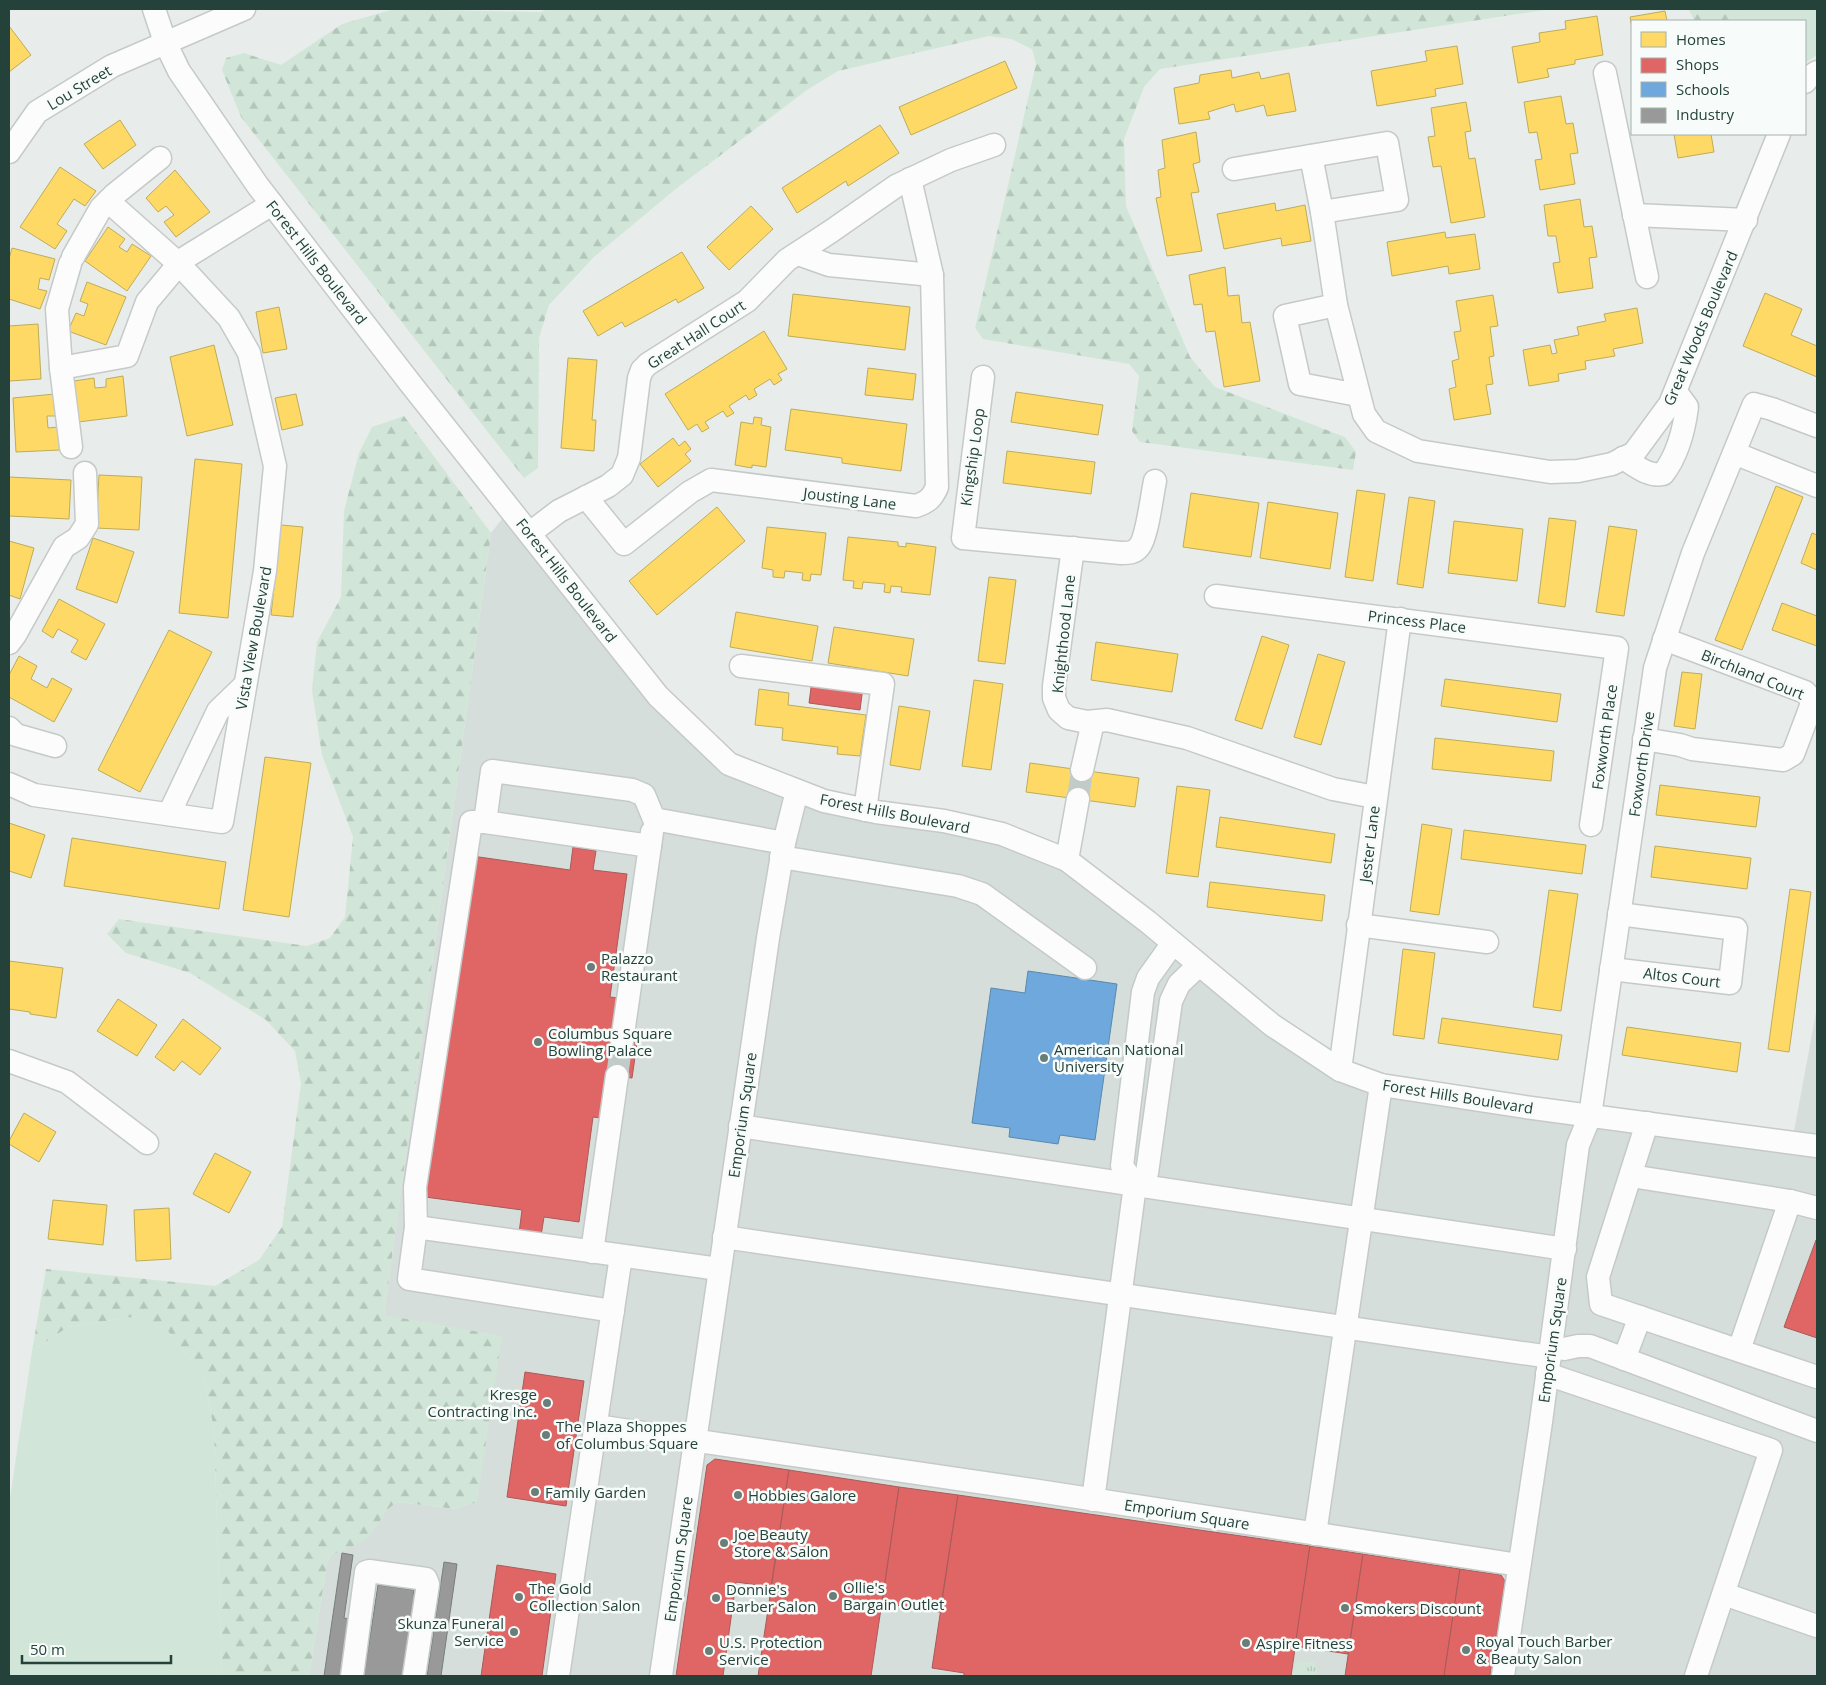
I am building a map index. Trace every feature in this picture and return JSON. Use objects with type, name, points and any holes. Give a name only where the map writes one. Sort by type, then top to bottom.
[{"type":"street","name":"Forest Hills Boulevard","points":[[154,9],[165,42],[179,71],[272,204],[410,383],[658,696],[729,764],[824,801],[865,810],[944,821],[1002,834],[1067,860],[1148,922],[1272,1025],[1340,1070],[1381,1085],[1590,1116],[1817,1146]]},
{"type":"street","name":"Lou Street","points":[[9,152],[37,112],[112,66],[244,9]]},
{"type":"street","points":[[1806,81],[1817,72]]},
{"type":"street","points":[[1605,73],[1647,277]]},
{"type":"street","name":"Great Woods Boulevard","points":[[1311,156],[1322,212],[1336,305],[1364,414],[1376,430],[1418,451],[1550,472],[1578,470],[1612,464],[1634,453],[1670,404],[1746,220],[1779,135]]},
{"type":"street","points":[[1234,169],[1387,143],[1397,200],[1322,212]]},
{"type":"street","name":"Great Hall Court","points":[[530,533],[559,511],[608,486],[622,475],[629,458],[639,378],[642,370],[648,364],[747,301],[787,260],[896,186],[951,160],[994,145]]},
{"type":"street","points":[[71,447],[60,368],[57,310],[72,260],[101,208],[160,158]]},
{"type":"street","points":[[798,254],[829,265],[932,275],[910,179]]},
{"type":"street","name":"Vista View Boulevard","points":[[9,784],[34,795],[222,822],[244,685],[265,572],[275,466],[249,353],[229,318],[180,264],[108,201]]},
{"type":"street","points":[[60,368],[127,356],[147,302],[184,259],[272,204]]},
{"type":"street","points":[[1634,215],[1746,220]]},
{"type":"street","name":"Jousting Lane","points":[[586,497],[624,544],[690,492],[710,480],[916,506],[926,503],[933,496],[937,487],[932,275]]},
{"type":"street","points":[[1336,305],[1285,316],[1300,384],[1358,395]]},
{"type":"street","name":"Kingship Loop","points":[[983,377],[962,538],[1073,548]]},
{"type":"street","points":[[1623,458],[1645,472],[1655,476],[1663,474],[1671,464],[1686,421],[1687,407],[1676,392]]},
{"type":"street","name":"Foxworth Drive","points":[[1590,1116],[1655,668],[1664,639],[1693,553],[1754,404],[1817,426]]},
{"type":"street","points":[[1734,453],[1817,486]]},
{"type":"street","points":[[9,643],[64,547],[78,538],[86,524],[85,473]]},
{"type":"street","points":[[1073,548],[1121,553],[1133,552],[1137,549],[1144,535],[1155,481]]},
{"type":"street","name":"Knighthood Lane","points":[[1073,548],[1054,686],[1054,698],[1059,710],[1068,718],[1087,722],[1107,720],[1187,738],[1333,789],[1375,797]]},
{"type":"street","name":"Princess Place","points":[[1216,596],[1617,648]]},
{"type":"street","name":"Jester Lane","points":[[1340,1070],[1400,619]]},
{"type":"street","name":"Birchland Court","points":[[1644,739],[1692,749],[1783,760],[1793,754],[1812,702],[1806,692],[1664,639]]},
{"type":"street","name":"Foxworth Place","points":[[1591,826],[1617,648]]},
{"type":"street","points":[[741,666],[882,684],[865,810]]},
{"type":"street","points":[[169,814],[218,712],[244,685]]},
{"type":"street","points":[[1082,770],[1093,722]]},
{"type":"street","points":[[9,728],[16,735],[55,746]]},
{"type":"street","points":[[485,822],[492,771],[632,790],[644,796],[654,819],[622,1041]]},
{"type":"street","name":"Emporium Square","points":[[661,1676],[740,1126],[783,850],[798,791]]},
{"type":"street","points":[[1067,860],[1078,799]]},
{"type":"street","points":[[654,819],[783,850],[958,886],[982,894],[1085,968]]},
{"type":"street","points":[[613,1311],[409,1279],[416,1227],[415,1187],[471,822],[485,822],[650,846]]},
{"type":"street","name":"Altos Court","points":[[1611,968],[1730,983],[1736,929],[1619,914]]},
{"type":"street","points":[[1358,925],[1487,942]]},
{"type":"street","points":[[1135,1185],[1122,1166],[1143,992],[1148,978],[1173,943]]},
{"type":"street","points":[[1093,1500],[1135,1185],[1147,1173],[1171,1001],[1179,984],[1199,965]]},
{"type":"street","points":[[9,1061],[67,1082],[147,1143]]},
{"type":"street","points":[[592,1252],[617,1076]]},
{"type":"street","points":[[1315,1534],[1381,1085]]},
{"type":"street","name":"Emporium Square","points":[[1503,1676],[1550,1360],[1578,1145],[1590,1116]]},
{"type":"street","points":[[1647,1123],[1598,1277],[1601,1304],[1817,1377]]},
{"type":"street","points":[[740,1126],[1565,1249]]},
{"type":"street","points":[[1631,1176],[1817,1208]]},
{"type":"street","points":[[1739,1350],[1790,1202]]},
{"type":"street","points":[[416,1227],[719,1269]]},
{"type":"street","points":[[724,1237],[1346,1328],[1550,1360],[1770,1450],[1696,1676]]},
{"type":"street","points":[[558,1676],[621,1256]]},
{"type":"street","points":[[1624,1359],[1640,1317]]},
{"type":"street","points":[[1550,1360],[1564,1350],[1578,1346],[1590,1346],[1817,1431]]},
{"type":"street","name":"Emporium Square","points":[[596,1426],[1519,1565]]},
{"type":"street","points":[[352,1676],[366,1572],[369,1571],[426,1579],[428,1584],[414,1676]]},
{"type":"street","points":[[1724,1594],[1817,1626]]},
{"type":"shaded area","points":[[509,510],[726,760],[938,823],[1086,871],[1346,1068],[1792,1142],[1817,1007],[1817,1676],[309,1676],[327,1563],[331,1555],[352,1546],[370,1535],[389,1506],[398,1502],[456,1509],[384,1315],[491,533]]},
{"type":"green space","points":[[394,9],[540,12],[549,9],[1551,9],[1160,69],[1144,87],[1124,139],[1126,206],[1190,357],[1215,387],[1345,437],[1356,452],[1353,470],[1140,442],[1132,431],[1139,376],[1129,364],[983,339],[975,328],[1036,64],[1032,49],[1011,39],[989,36],[838,71],[807,90],[677,188],[594,257],[549,305],[539,338],[538,468],[524,478],[241,117],[222,70],[226,58],[244,53],[281,65],[342,24]]},
{"type":"green space","points":[[1689,9],[1741,9],[1743,20],[1694,20]]},
{"type":"green space","points":[[1741,9],[1817,9],[1817,55],[1806,62],[1806,20],[1743,20]]},
{"type":"green space","points":[[404,416],[491,533],[384,1315],[502,1336],[477,1502],[456,1509],[398,1502],[389,1508],[366,1539],[331,1555],[327,1563],[309,1676],[222,1676],[214,1431],[205,1379],[168,1331],[138,1316],[68,1327],[32,1351],[46,1269],[215,1286],[259,1260],[282,1227],[301,1083],[295,1051],[266,1020],[190,973],[126,953],[107,934],[119,919],[307,946],[330,938],[345,917],[353,837],[322,755],[312,690],[317,642],[341,597],[344,511],[359,453],[372,427]]},
{"type":"green space","points":[[138,1316],[168,1331],[205,1379],[214,1431],[222,1676],[9,1676],[9,1505],[32,1351],[68,1327]]},
{"type":"green space","points":[[1299,1661],[1315,1663],[1317,1667],[1316,1676],[1293,1676],[1295,1664]]},
{"type":"building: Homes","points":[[1665,11],[1667,20],[1631,20],[1631,22],[1630,17]]},
{"type":"building: Homes","points":[[1597,16],[1603,55],[1575,60],[1575,64],[1547,69],[1549,77],[1518,83],[1512,47],[1540,42],[1539,33],[1566,29],[1565,21]]},
{"type":"building: Homes","points":[[9,26],[31,55],[9,72]]},
{"type":"building: Homes","points":[[1457,46],[1463,84],[1435,89],[1436,96],[1377,106],[1371,71],[1427,61],[1425,51]]},
{"type":"building: Homes","points":[[1005,61],[1017,88],[911,135],[899,107]]},
{"type":"building: Homes","points":[[1231,70],[1232,78],[1259,72],[1261,79],[1289,73],[1296,111],[1267,116],[1264,105],[1236,112],[1234,104],[1208,112],[1210,119],[1179,124],[1174,88],[1199,83],[1200,75]]},
{"type":"building: Homes","points":[[1561,96],[1566,124],[1573,123],[1578,153],[1570,154],[1575,184],[1540,190],[1535,160],[1542,159],[1537,132],[1529,133],[1524,102]]},
{"type":"building: Homes","points":[[1466,102],[1471,131],[1465,132],[1469,159],[1475,158],[1485,217],[1451,223],[1441,166],[1433,167],[1428,137],[1435,136],[1431,108]]},
{"type":"building: Homes","points":[[120,120],[136,145],[103,169],[84,144]]},
{"type":"building: Homes","points":[[880,125],[899,153],[848,186],[846,181],[797,213],[782,188]]},
{"type":"building: Homes","points":[[1196,132],[1200,162],[1193,164],[1199,192],[1191,193],[1202,251],[1167,256],[1156,198],[1161,197],[1158,170],[1165,168],[1162,140]]},
{"type":"building: Homes","points":[[1674,135],[1711,135],[1714,152],[1678,158]]},
{"type":"building: Homes","points":[[60,167],[96,191],[85,206],[74,199],[57,224],[67,231],[55,249],[20,227]]},
{"type":"building: Homes","points":[[175,170],[210,212],[176,237],[164,222],[174,215],[166,206],[158,212],[146,198]]},
{"type":"building: Homes","points":[[1580,199],[1584,227],[1592,226],[1597,257],[1589,258],[1593,288],[1558,293],[1553,263],[1560,262],[1556,236],[1548,236],[1544,205]]},
{"type":"building: Homes","points":[[1275,203],[1276,211],[1305,205],[1311,241],[1282,246],[1281,238],[1224,249],[1217,214]]},
{"type":"building: Homes","points":[[751,206],[773,229],[729,270],[707,247]]},
{"type":"building: Homes","points":[[108,227],[125,239],[119,247],[127,252],[132,244],[151,256],[127,291],[85,261]]},
{"type":"building: Homes","points":[[1445,232],[1446,238],[1475,234],[1480,269],[1449,274],[1448,266],[1392,276],[1387,242]]},
{"type":"building: Homes","points":[[12,248],[55,259],[49,280],[40,278],[38,289],[47,291],[40,309],[9,299],[9,259]]},
{"type":"building: Homes","points":[[682,252],[704,288],[678,303],[676,299],[625,327],[622,322],[598,336],[583,311]]},
{"type":"building: Homes","points":[[1225,267],[1228,296],[1239,295],[1242,323],[1250,322],[1260,381],[1224,387],[1215,331],[1206,332],[1202,304],[1194,305],[1189,275]]},
{"type":"building: Homes","points":[[87,282],[126,297],[106,345],[68,331],[76,313],[84,316],[88,304],[80,301]]},
{"type":"building: Homes","points":[[1765,293],[1802,309],[1791,335],[1817,346],[1817,377],[1743,346]]},
{"type":"building: Homes","points":[[793,294],[910,307],[905,350],[788,336]]},
{"type":"building: Homes","points":[[1493,295],[1498,326],[1490,327],[1494,356],[1489,357],[1493,384],[1486,385],[1491,414],[1454,420],[1449,389],[1456,387],[1452,361],[1459,359],[1454,332],[1461,331],[1456,301]]},
{"type":"building: Homes","points":[[279,307],[287,349],[263,353],[256,312]]},
{"type":"building: Homes","points":[[1637,308],[1643,343],[1613,349],[1615,356],[1585,361],[1586,369],[1558,374],[1559,381],[1529,386],[1523,350],[1550,345],[1552,354],[1557,353],[1554,340],[1579,335],[1577,327],[1606,321],[1604,314]]},
{"type":"building: Homes","points":[[38,324],[41,379],[9,381],[9,326]]},
{"type":"building: Homes","points":[[764,331],[787,369],[778,374],[782,380],[774,385],[770,379],[754,389],[757,395],[749,400],[746,395],[729,406],[734,413],[727,417],[723,411],[705,422],[709,428],[702,432],[697,424],[688,430],[665,394]]},
{"type":"building: Homes","points":[[214,345],[233,425],[187,436],[170,357]]},
{"type":"building: Homes","points":[[568,358],[597,360],[592,420],[596,420],[594,451],[561,448]]},
{"type":"building: Homes","points":[[868,368],[916,374],[913,400],[865,395]]},
{"type":"building: Homes","points":[[123,376],[127,416],[78,422],[74,381],[94,378],[95,388],[106,387],[106,379]]},
{"type":"building: Homes","points":[[1016,392],[1103,405],[1098,435],[1011,422]]},
{"type":"building: Homes","points":[[55,394],[56,416],[47,416],[48,428],[58,427],[60,450],[16,452],[13,398]]},
{"type":"building: Homes","points":[[296,394],[303,425],[282,430],[275,398]]},
{"type":"building: Homes","points":[[791,409],[907,424],[901,471],[842,463],[842,458],[785,450]]},
{"type":"building: Homes","points":[[754,417],[762,418],[761,425],[771,427],[766,467],[752,465],[752,468],[735,465],[741,422],[753,424]]},
{"type":"building: Homes","points":[[673,438],[679,446],[685,441],[691,449],[685,454],[691,461],[658,487],[640,464]]},
{"type":"building: Homes","points":[[1007,451],[1095,462],[1091,494],[1003,483]]},
{"type":"building: Homes","points":[[195,459],[242,464],[228,618],[179,613]]},
{"type":"building: Homes","points":[[99,475],[142,477],[139,530],[96,528]]},
{"type":"building: Homes","points":[[9,477],[71,480],[69,519],[9,516]]},
{"type":"building: Homes","points":[[1776,486],[1803,497],[1742,650],[1715,640]]},
{"type":"building: Homes","points":[[1357,490],[1385,494],[1373,581],[1345,577]]},
{"type":"building: Homes","points":[[1191,493],[1259,503],[1251,557],[1183,547]]},
{"type":"building: Homes","points":[[1409,497],[1435,501],[1423,588],[1397,584]]},
{"type":"building: Homes","points":[[1268,502],[1338,513],[1330,569],[1260,558]]},
{"type":"building: Homes","points":[[717,507],[745,541],[657,615],[629,581]]},
{"type":"building: Homes","points":[[1549,518],[1576,521],[1565,607],[1538,603]]},
{"type":"building: Homes","points":[[1454,521],[1523,529],[1517,581],[1448,573]]},
{"type":"building: Homes","points":[[281,525],[303,527],[293,617],[271,615]]},
{"type":"building: Homes","points":[[1609,526],[1637,530],[1624,616],[1596,612]]},
{"type":"building: Homes","points":[[767,527],[826,533],[821,575],[811,574],[810,581],[802,580],[803,573],[785,571],[784,578],[773,577],[773,570],[762,568]]},
{"type":"building: Homes","points":[[1812,533],[1817,535],[1817,570],[1801,563]]},
{"type":"building: Homes","points":[[848,537],[898,542],[898,546],[906,547],[906,543],[936,547],[930,595],[901,592],[902,587],[891,586],[890,593],[884,592],[885,584],[863,582],[862,589],[853,588],[854,581],[843,580]]},
{"type":"building: Homes","points":[[93,538],[134,552],[117,603],[76,589]]},
{"type":"building: Homes","points":[[9,541],[34,548],[20,599],[9,595]]},
{"type":"building: Homes","points":[[989,577],[1016,580],[1005,664],[978,661]]},
{"type":"building: Homes","points":[[59,599],[105,624],[86,660],[71,652],[78,640],[58,629],[53,638],[42,631]]},
{"type":"building: Homes","points":[[1782,603],[1817,616],[1817,646],[1772,630]]},
{"type":"building: Homes","points":[[736,612],[818,626],[812,661],[730,647]]},
{"type":"building: Homes","points":[[834,627],[914,639],[908,676],[828,663]]},
{"type":"building: Homes","points":[[169,630],[212,652],[140,792],[98,770]]},
{"type":"building: Homes","points":[[1262,636],[1289,645],[1262,729],[1235,720]]},
{"type":"building: Homes","points":[[1096,642],[1178,654],[1172,692],[1091,680]]},
{"type":"building: Homes","points":[[1318,654],[1345,662],[1321,745],[1294,737]]},
{"type":"building: Homes","points":[[19,656],[37,666],[31,679],[47,688],[52,678],[72,689],[54,722],[9,697],[9,675]]},
{"type":"building: Homes","points":[[1682,672],[1702,674],[1695,729],[1674,726]]},
{"type":"building: Homes","points":[[1445,679],[1561,694],[1557,722],[1441,706]]},
{"type":"building: Homes","points":[[974,680],[1003,684],[991,770],[962,766]]},
{"type":"building: Homes","points":[[759,689],[789,693],[788,705],[866,715],[860,756],[837,754],[838,747],[782,740],[783,728],[755,725]]},
{"type":"building: Homes","points":[[899,706],[930,711],[920,770],[890,765]]},
{"type":"building: Homes","points":[[1435,738],[1554,751],[1551,781],[1432,769]]},
{"type":"building: Homes","points":[[265,757],[311,763],[289,917],[243,910]]},
{"type":"building: Homes","points":[[1030,763],[1139,778],[1135,807],[1026,792]]},
{"type":"building: Homes","points":[[1660,785],[1760,797],[1756,827],[1656,815]]},
{"type":"building: Homes","points":[[1177,786],[1210,790],[1198,877],[1166,873]]},
{"type":"building: Homes","points":[[1220,817],[1335,834],[1331,863],[1216,847]]},
{"type":"building: Homes","points":[[9,823],[45,835],[31,878],[9,871]]},
{"type":"building: Homes","points":[[1422,824],[1452,829],[1439,915],[1410,911]]},
{"type":"building: Homes","points":[[1464,830],[1586,845],[1582,874],[1461,859]]},
{"type":"building: Homes","points":[[72,838],[226,862],[219,909],[64,886]]},
{"type":"building: Homes","points":[[1655,846],[1751,858],[1747,889],[1651,877]]},
{"type":"building: Homes","points":[[1210,882],[1325,895],[1322,921],[1207,907]]},
{"type":"building: Homes","points":[[1790,889],[1811,892],[1789,1052],[1768,1049]]},
{"type":"building: Homes","points":[[1549,890],[1578,894],[1561,1011],[1533,1007]]},
{"type":"building: Homes","points":[[1403,949],[1435,953],[1424,1039],[1393,1035]]},
{"type":"building: Homes","points":[[9,961],[63,968],[56,1018],[9,1009]]},
{"type":"building: Homes","points":[[118,999],[157,1025],[137,1056],[97,1031]]},
{"type":"building: Homes","points":[[1442,1018],[1562,1035],[1558,1060],[1438,1043]]},
{"type":"building: Homes","points":[[183,1019],[221,1048],[200,1075],[182,1061],[174,1071],[155,1057]]},
{"type":"building: Homes","points":[[1627,1027],[1741,1043],[1737,1072],[1622,1055]]},
{"type":"building: Homes","points":[[24,1113],[56,1132],[39,1162],[9,1144]]},
{"type":"building: Homes","points":[[215,1153],[251,1172],[229,1213],[193,1194]]},
{"type":"building: Homes","points":[[53,1200],[107,1205],[103,1245],[48,1239]]},
{"type":"building: Homes","points":[[169,1208],[171,1259],[136,1261],[134,1210]]},
{"type":"building: Shops","points":[[812,680],[863,687],[860,710],[809,703]]},
{"type":"building: Shops","name":"Columbus Square Bowling Palace","points":[[573,847],[596,851],[593,870],[627,874],[610,997],[618,998],[612,1040],[637,1043],[632,1078],[607,1075],[601,1118],[593,1117],[579,1222],[544,1217],[541,1236],[519,1233],[522,1210],[425,1197],[472,856],[570,870]]},
{"type":"building: Shops","points":[[1817,1240],[1817,1338],[1784,1327]]},
{"type":"building: Shops","name":"The Plaza Shoppes of Columbus Square","points":[[525,1372],[584,1381],[566,1506],[507,1497]]},
{"type":"building: Shops","points":[[715,1459],[789,1470],[771,1587],[736,1582],[723,1676],[676,1676],[707,1465]]},
{"type":"building: Shops","points":[[789,1470],[899,1487],[871,1676],[758,1676]]},
{"type":"building: Shops","points":[[899,1487],[958,1495],[940,1612],[882,1603]]},
{"type":"building: Shops","points":[[958,1495],[1310,1546],[1291,1676],[964,1676],[964,1673],[932,1668]]},
{"type":"building: Shops","points":[[1310,1546],[1363,1554],[1348,1654],[1295,1646]]},
{"type":"building: Shops","points":[[1363,1554],[1460,1569],[1444,1676],[1345,1676]]},
{"type":"building: Shops","points":[[497,1565],[556,1574],[542,1676],[481,1676]]},
{"type":"building: Shops","points":[[1460,1569],[1501,1575],[1505,1581],[1490,1676],[1444,1676]]},
{"type":"building: Schools","name":"American National University","points":[[1028,971],[1117,984],[1095,1140],[1060,1135],[1058,1144],[1009,1137],[1010,1128],[972,1123],[991,988],[1025,993]]},
{"type":"building: Industry","points":[[342,1553],[353,1555],[344,1618],[350,1619],[342,1676],[324,1676]]},
{"type":"building: Industry","points":[[444,1562],[457,1564],[441,1676],[427,1676]]},
{"type":"building: Industry","points":[[378,1585],[414,1590],[413,1595],[418,1595],[406,1676],[364,1676]]},
{"type":"tunnel","points":[[1078,799],[1082,770]]},
{"type":"tunnel","points":[[617,1076],[622,1041]]},
{"type":"place","name":"Palazzo Restaurant","points":[[591,967]]},
{"type":"place","name":"Columbus Square Bowling Palace","points":[[538,1042]]},
{"type":"place","name":"American National University","points":[[1044,1058]]},
{"type":"place","name":"Kresge Contracting Inc.","points":[[547,1403]]},
{"type":"place","name":"The Plaza Shoppes of Columbus Square","points":[[546,1435]]},
{"type":"place","name":"Family Garden","points":[[535,1492]]},
{"type":"place","name":"Hobbies Galore","points":[[738,1495]]},
{"type":"place","name":"Joe Beauty Store & Salon","points":[[724,1543]]},
{"type":"place","name":"Ollie's Bargain Outlet","points":[[833,1596]]},
{"type":"place","name":"The Gold Collection Salon","points":[[519,1597]]},
{"type":"place","name":"Donnie's Barber Salon","points":[[716,1598]]},
{"type":"place","name":"Smokers Discount","points":[[1345,1608]]},
{"type":"place","name":"Skunza Funeral Service","points":[[514,1632]]},
{"type":"place","name":"Aspire Fitness","points":[[1246,1643]]},
{"type":"place","name":"Royal Touch Barber & Beauty Salon","points":[[1466,1650]]},
{"type":"place","name":"U.S. Protection Service","points":[[709,1651]]}]
